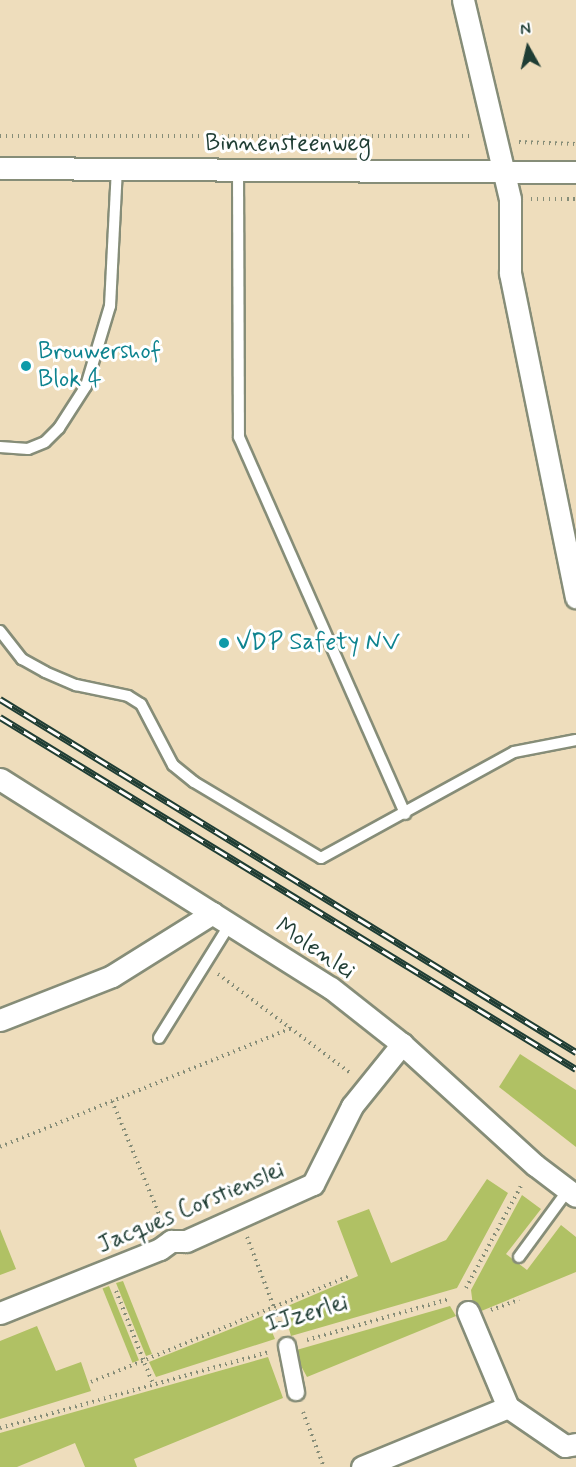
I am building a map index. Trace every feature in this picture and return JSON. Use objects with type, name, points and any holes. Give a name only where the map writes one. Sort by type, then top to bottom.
[{"type":"street","points":[[463,0],[504,140],[504,171],[510,199],[510,273],[570,531],[576,597]]},
{"type":"street","name":"Binnensteenweg","points":[[0,168],[576,172]]},
{"type":"street","name":"Molenlei","points":[[0,780],[331,988],[402,1044],[535,1165],[572,1193]]},
{"type":"street","points":[[0,1020],[112,976],[221,919]]},
{"type":"street","name":"Jacques Corstienslei","points":[[0,1313],[108,1271],[171,1241],[186,1241],[313,1184],[366,1085],[402,1044]]},
{"type":"street","points":[[463,1307],[508,1407],[565,1446],[576,1444]]},
{"type":"street","points":[[287,1346],[298,1398]]},
{"type":"street","points":[[362,1467],[508,1407]]},
{"type":"lane","points":[[238,169],[239,437],[405,814]]},
{"type":"lane","points":[[0,447],[28,449],[45,442],[59,428],[86,386],[110,306],[117,170]]},
{"type":"lane","points":[[0,631],[21,659],[45,672],[76,685],[128,696],[141,704],[173,765],[201,786],[321,858],[405,814],[514,752],[576,740]]},
{"type":"lane","points":[[159,1038],[205,964],[221,919]]},
{"type":"lane","points":[[519,1257],[572,1193]]},
{"type":"path","points":[[0,136],[476,136],[576,144]]},
{"type":"path","points":[[510,199],[576,199]]},
{"type":"path","points":[[205,964],[366,1085]]},
{"type":"path","points":[[0,1147],[291,1028]]},
{"type":"path","points":[[112,1101],[141,1177],[171,1241]]},
{"type":"path","points":[[463,1307],[517,1190],[535,1165]]},
{"type":"path","points":[[239,1218],[275,1307],[287,1346]]},
{"type":"path","points":[[108,1271],[153,1384]]},
{"type":"path","points":[[91,1382],[350,1276]]},
{"type":"path","name":"IJzerlei","points":[[0,1428],[287,1346],[463,1307],[519,1300]]},
{"type":"path","points":[[298,1398],[324,1467]]},
{"type":"green space","points":[[520,1054],[576,1090],[576,1147],[499,1087]]},
{"type":"green space","points":[[487,1179],[508,1193],[457,1288],[291,1336],[283,1308],[358,1276],[337,1221],[369,1209],[391,1263],[446,1240]]},
{"type":"green space","points":[[522,1195],[541,1209],[506,1254],[527,1270],[561,1225],[576,1237],[576,1272],[474,1314],[471,1290]]},
{"type":"green space","points":[[0,1229],[16,1269],[0,1275]]},
{"type":"green space","points":[[123,1281],[152,1354],[146,1356],[116,1283]]},
{"type":"green space","points":[[109,1286],[139,1360],[132,1363],[103,1289]]},
{"type":"green space","points":[[450,1306],[456,1316],[307,1377],[293,1351]]},
{"type":"green space","points":[[265,1315],[275,1339],[156,1377],[149,1362]]},
{"type":"green space","points":[[37,1326],[56,1371],[81,1362],[91,1391],[0,1419],[0,1341]]},
{"type":"green space","points":[[268,1357],[283,1398],[134,1459],[137,1467],[85,1467],[75,1443],[17,1467],[0,1467],[0,1433]]},
{"type":"railway","points":[[0,699],[576,1052]]},
{"type":"railway","points":[[0,717],[576,1069]]},
{"type":"place","name":"Brouwershof Blok 4","points":[[26,366]]},
{"type":"place","name":"VDP Safety NV","points":[[224,643]]}]
